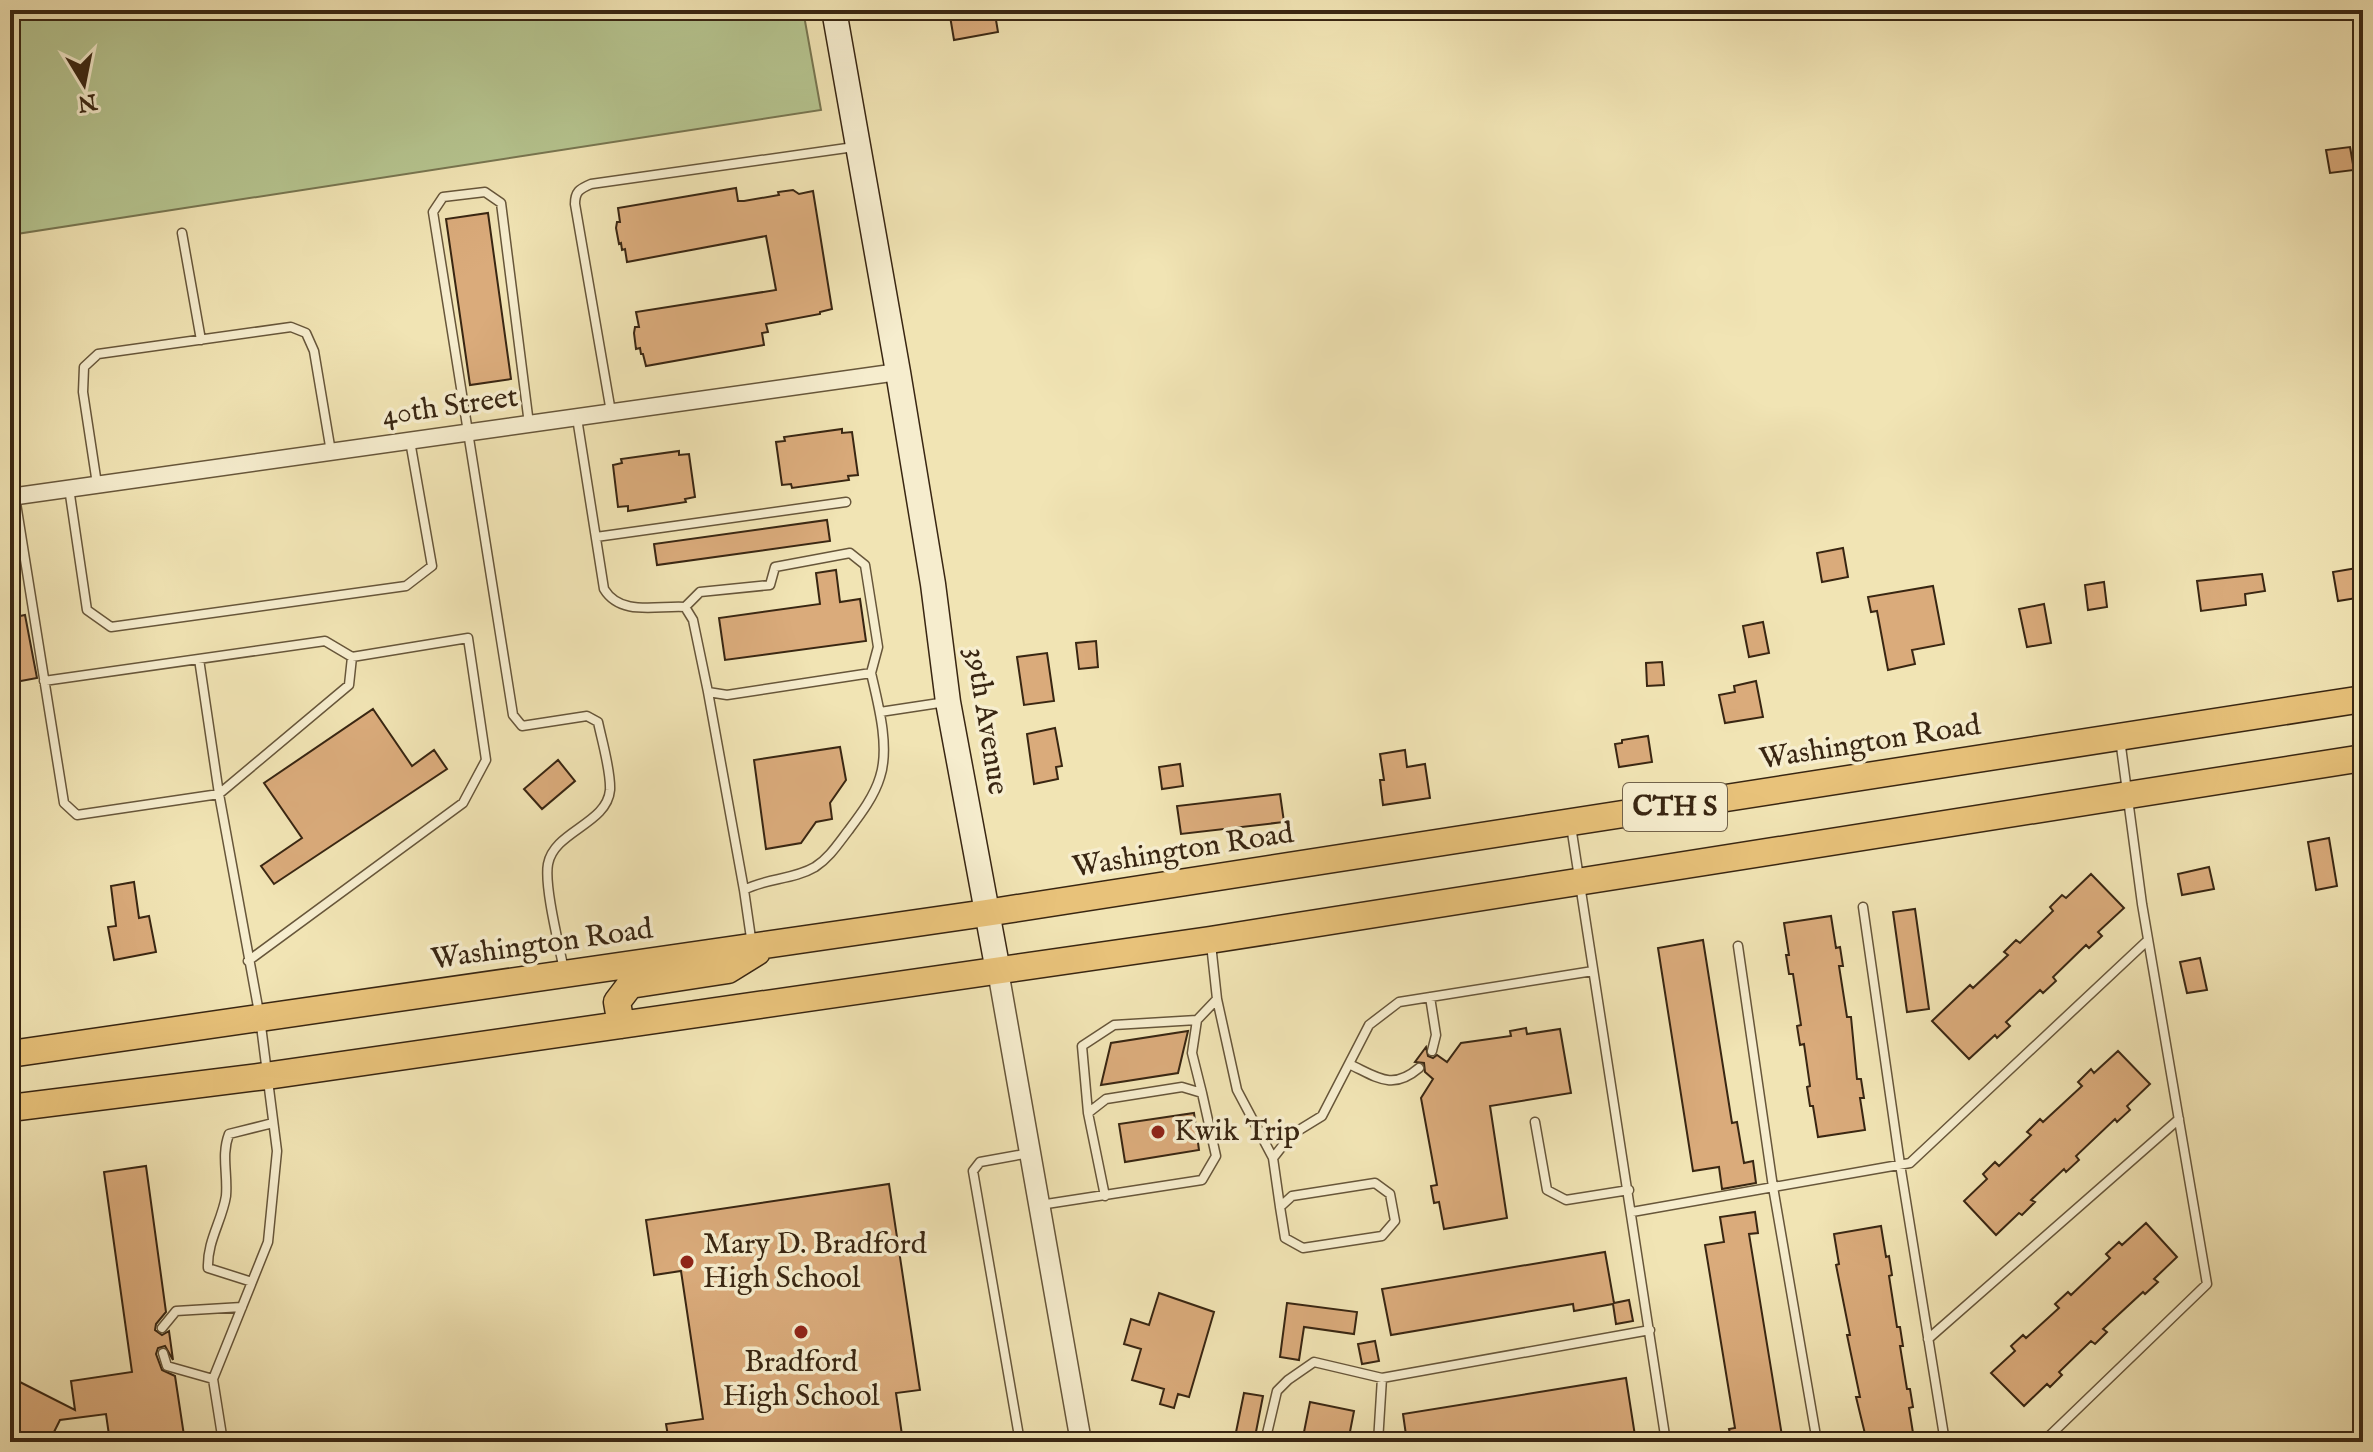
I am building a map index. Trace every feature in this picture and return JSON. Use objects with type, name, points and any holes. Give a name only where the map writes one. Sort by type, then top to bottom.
[{"type":"main road","name":"39th Avenue","points":[[834,10],[933,584],[948,702],[998,971]]},
{"type":"main road","name":"Washington Road","points":[[10,1054],[986,913],[2363,699]]},
{"type":"main road","name":"CTH S","points":[[998,971],[1579,883],[2363,758]]},
{"type":"main road","points":[[621,1025],[617,1002],[630,985],[728,970],[761,946]]},
{"type":"main road","points":[[10,1108],[266,1076],[998,971]]},
{"type":"street","name":"40th Street","points":[[12,496],[898,372]]},
{"type":"street","name":"39th Avenue","points":[[998,971],[1081,1442]]},
{"type":"lane","points":[[611,412],[575,204],[575,194],[580,188],[858,147]]},
{"type":"lane","points":[[529,424],[501,203],[485,192],[443,197],[433,212],[513,715],[522,726],[587,716],[598,722],[610,789],[606,804],[553,850],[548,864],[565,974]]},
{"type":"lane","points":[[182,233],[201,340]]},
{"type":"lane","points":[[97,484],[83,392],[84,367],[98,354],[291,327],[306,333],[314,351],[331,452]]},
{"type":"lane","points":[[577,417],[604,589],[610,599],[641,609],[685,607],[700,592],[770,585],[775,567],[850,553],[865,565],[878,647],[871,673],[880,712],[880,776],[864,809],[830,855],[795,876],[744,890]]},
{"type":"lane","points":[[69,488],[87,610],[111,627],[359,593],[406,586],[432,566],[410,440]]},
{"type":"lane","points":[[12,496],[64,803],[77,815],[219,794],[349,685],[352,657]]},
{"type":"lane","points":[[596,537],[846,502]]},
{"type":"lane","points":[[685,607],[693,620],[744,890],[761,946]]},
{"type":"lane","points":[[44,681],[325,641],[352,657],[468,638],[486,760],[463,803],[248,961]]},
{"type":"lane","points":[[199,659],[219,794],[260,1018],[277,1151],[268,1242],[213,1379],[223,1442]]},
{"type":"lane","points":[[708,692],[727,695],[871,673]]},
{"type":"lane","points":[[880,712],[948,702]]},
{"type":"lane","points":[[2043,1442],[2207,1284],[2148,940],[2119,735]]},
{"type":"lane","points":[[1571,823],[1666,1442]]},
{"type":"lane","points":[[1863,907],[1945,1442]]},
{"type":"lane","points":[[1210,940],[1217,999],[1237,1090],[1273,1158],[1280,1207],[1285,1238],[1303,1248],[1382,1236],[1395,1221],[1390,1194],[1375,1183],[1292,1196],[1280,1207]]},
{"type":"lane","points":[[1632,1212],[1910,1163],[2148,940]]},
{"type":"lane","points":[[1738,946],[1773,1187],[1817,1442]]},
{"type":"lane","points":[[1273,1158],[1291,1135],[1322,1116],[1369,1025],[1399,1002],[1593,971]]},
{"type":"lane","points":[[1430,997],[1436,1035],[1432,1051]]},
{"type":"lane","points":[[1039,1205],[1202,1180],[1216,1156],[1192,1053],[1197,1020],[1217,999]]},
{"type":"lane","points":[[1105,1196],[1088,1113],[1082,1046],[1114,1025],[1197,1020]]},
{"type":"lane","points":[[1349,1064],[1386,1081],[1399,1081],[1419,1068]]},
{"type":"lane","points":[[1088,1113],[1106,1099],[1182,1087],[1202,1093]]},
{"type":"lane","points":[[1928,1339],[2179,1119]]},
{"type":"lane","points":[[1535,1122],[1547,1190],[1566,1200],[1629,1190]]},
{"type":"lane","points":[[252,1282],[208,1268],[207,1252],[226,1196],[224,1148],[229,1134],[273,1123]]},
{"type":"lane","points":[[1020,1442],[973,1171],[980,1162],[1031,1153]]},
{"type":"lane","points":[[162,1328],[176,1311],[242,1307]]},
{"type":"lane","points":[[1265,1442],[1277,1391],[1314,1362],[1382,1378],[1650,1330]]},
{"type":"lane","points":[[163,1353],[167,1366],[213,1379]]},
{"type":"lane","points":[[1378,1442],[1382,1378]]},
{"type":"green space","points":[[10,10],[803,10],[821,110],[10,235]]},
{"type":"building","points":[[969,13],[970,18],[995,14],[998,32],[954,40],[950,16]]},
{"type":"building","points":[[2350,147],[2354,170],[2330,173],[2326,150]]},
{"type":"building","points":[[736,188],[738,201],[793,190],[799,194],[813,191],[832,309],[766,324],[768,332],[762,333],[764,345],[646,366],[640,348],[636,349],[634,333],[635,327],[639,327],[636,312],[776,290],[766,236],[627,262],[616,228],[617,222],[620,222],[618,208]]},
{"type":"building","points":[[488,213],[511,379],[470,385],[446,219]]},
{"type":"building","points":[[842,429],[842,433],[852,432],[858,475],[848,476],[849,480],[792,488],[791,484],[782,485],[776,442],[785,441],[784,437]]},
{"type":"building","points":[[679,451],[679,455],[689,454],[695,497],[685,499],[686,502],[628,511],[628,506],[618,507],[613,465],[622,463],[621,459]]},
{"type":"building","points":[[827,520],[830,541],[657,565],[654,544]]},
{"type":"building","points":[[1843,548],[1848,577],[1822,582],[1817,553]]},
{"type":"building","points":[[2363,567],[2363,597],[2338,601],[2333,572]]},
{"type":"building","points":[[836,570],[840,602],[860,599],[866,641],[725,660],[719,618],[820,604],[816,573]]},
{"type":"building","points":[[2262,574],[2265,591],[2245,594],[2246,605],[2201,611],[2197,581]]},
{"type":"building","points":[[2104,582],[2107,607],[2088,610],[2085,585]]},
{"type":"building","points":[[1933,586],[1944,644],[1912,650],[1915,664],[1888,670],[1877,611],[1871,612],[1868,597]]},
{"type":"building","points":[[2044,604],[2051,643],[2027,647],[2019,609]]},
{"type":"building","points":[[25,615],[37,678],[10,683],[10,618]]},
{"type":"building","points":[[1763,622],[1769,653],[1749,657],[1743,626]]},
{"type":"building","points":[[1096,641],[1098,667],[1079,669],[1076,643]]},
{"type":"building","points":[[1047,653],[1054,701],[1024,705],[1017,657]]},
{"type":"building","points":[[1662,662],[1664,685],[1647,686],[1646,663]]},
{"type":"building","points":[[1756,681],[1763,717],[1725,723],[1719,695],[1735,692],[1734,686]]},
{"type":"building","points":[[373,709],[412,766],[434,750],[447,769],[274,884],[261,866],[302,838],[264,783]]},
{"type":"building","points":[[1055,728],[1062,766],[1056,767],[1058,779],[1034,784],[1027,734]]},
{"type":"building","points":[[1648,736],[1652,762],[1619,767],[1615,744]]},
{"type":"building","points":[[840,747],[846,780],[830,803],[832,819],[816,822],[801,843],[766,849],[754,760]]},
{"type":"building","points":[[1405,750],[1407,767],[1425,764],[1430,798],[1383,805],[1380,780],[1384,780],[1380,754]]},
{"type":"building","points":[[558,760],[575,781],[542,809],[524,789]]},
{"type":"building","points":[[1180,764],[1183,786],[1162,789],[1159,767]]},
{"type":"building","points":[[1280,794],[1284,822],[1181,834],[1177,806]]},
{"type":"building","points":[[2329,838],[2337,886],[2316,890],[2308,842]]},
{"type":"building","points":[[2209,867],[2214,889],[2182,895],[2178,874]]},
{"type":"building","points":[[2091,874],[2124,908],[2098,932],[2102,936],[2089,948],[2086,945],[2053,977],[2056,981],[2043,993],[2040,990],[2006,1022],[2010,1026],[1969,1059],[1932,1021],[2008,955],[2004,952],[2016,940],[2020,943],[2053,911],[2050,907],[2062,895],[2066,898]]},
{"type":"building","points":[[134,882],[139,918],[149,916],[156,952],[114,960],[108,927],[116,926],[111,886]]},
{"type":"building","points":[[1915,909],[1929,1009],[1907,1012],[1893,912]]},
{"type":"building","points":[[1831,916],[1836,948],[1840,947],[1843,966],[1839,966],[1847,1017],[1851,1017],[1857,1079],[1861,1079],[1864,1098],[1860,1098],[1865,1130],[1818,1137],[1807,1087],[1810,1086],[1804,1044],[1800,1045],[1797,1026],[1801,1025],[1793,974],[1789,974],[1784,923]]},
{"type":"building","points":[[1703,940],[1732,1123],[1737,1122],[1744,1163],[1753,1161],[1756,1183],[1722,1189],[1719,1167],[1693,1171],[1658,948]]},
{"type":"building","points":[[2200,958],[2207,990],[2187,993],[2180,962]]},
{"type":"building","points":[[1526,1028],[1527,1034],[1560,1029],[1571,1093],[1490,1106],[1507,1218],[1444,1229],[1439,1202],[1434,1203],[1431,1186],[1437,1185],[1421,1098],[1433,1079],[1425,1072],[1424,1063],[1415,1062],[1426,1047],[1428,1056],[1433,1058],[1437,1055],[1447,1062],[1461,1043],[1511,1036],[1510,1031]]},
{"type":"building","name":"Kwik Trip","points":[[1188,1031],[1178,1073],[1101,1085],[1111,1043]]},
{"type":"building","points":[[2118,1051],[2150,1084],[2127,1106],[2130,1110],[2117,1122],[2115,1119],[2076,1156],[2079,1160],[2066,1172],[2064,1169],[2031,1200],[2035,1202],[2022,1215],[2019,1213],[1996,1235],[1964,1201],[1987,1179],[1983,1174],[1995,1162],[1999,1166],[2031,1135],[2027,1132],[2040,1119],[2043,1122],[2082,1086],[2078,1082],[2091,1069],[2094,1073]]},
{"type":"building","name":"Kwik Trip","points":[[1194,1113],[1199,1150],[1125,1162],[1119,1124]]},
{"type":"building","points":[[146,1166],[166,1312],[155,1330],[162,1335],[169,1331],[173,1360],[165,1346],[158,1348],[156,1354],[162,1370],[175,1376],[185,1442],[110,1442],[106,1414],[60,1420],[49,1442],[38,1442],[10,1428],[10,1377],[75,1410],[71,1381],[132,1372],[104,1172]]},
{"type":"building","name":"Bradford High School","points":[[889,1184],[920,1390],[896,1393],[903,1442],[669,1442],[666,1424],[703,1419],[681,1271],[654,1275],[646,1220]]},
{"type":"building","points":[[1755,1212],[1758,1233],[1749,1234],[1783,1442],[1732,1442],[1729,1429],[1735,1428],[1705,1245],[1724,1242],[1720,1217]]},
{"type":"building","points":[[2146,1223],[2177,1257],[2154,1279],[2158,1282],[2103,1329],[2107,1332],[2095,1344],[2091,1341],[2059,1372],[2062,1375],[2050,1387],[2047,1384],[2024,1406],[1991,1373],[2015,1351],[2011,1346],[2023,1335],[2026,1338],[2059,1308],[2055,1304],[2068,1292],[2071,1295],[2110,1258],[2106,1254],[2119,1242],[2122,1245]]},
{"type":"building","points":[[1881,1226],[1886,1257],[1889,1256],[1892,1275],[1889,1276],[1897,1327],[1900,1327],[1907,1389],[1910,1389],[1913,1407],[1909,1408],[1914,1439],[1896,1442],[1867,1442],[1856,1397],[1860,1397],[1836,1265],[1839,1264],[1834,1234]]},
{"type":"building","points":[[1605,1252],[1614,1303],[1629,1300],[1633,1321],[1616,1324],[1613,1304],[1574,1311],[1573,1304],[1391,1335],[1382,1289]]},
{"type":"building","points":[[1159,1293],[1214,1312],[1189,1397],[1178,1394],[1174,1408],[1160,1404],[1164,1389],[1132,1380],[1141,1349],[1124,1344],[1131,1319],[1149,1325]]},
{"type":"building","points":[[1287,1303],[1357,1312],[1354,1334],[1304,1327],[1299,1360],[1280,1357]]},
{"type":"building","points":[[1375,1341],[1379,1361],[1362,1364],[1358,1344]]},
{"type":"building","points":[[1626,1378],[1636,1442],[1569,1442],[1568,1439],[1542,1442],[1541,1438],[1517,1442],[1407,1442],[1403,1414]]},
{"type":"building","points":[[1244,1393],[1263,1396],[1254,1442],[1234,1442]]},
{"type":"building","points":[[1310,1402],[1354,1411],[1348,1442],[1302,1442]]},
{"type":"place","name":"Kwik Trip","points":[[1158,1132]]},
{"type":"place","name":"Mary D. Bradford High School","points":[[687,1262]]},
{"type":"place","name":"Bradford High School","points":[[801,1332]]}]
